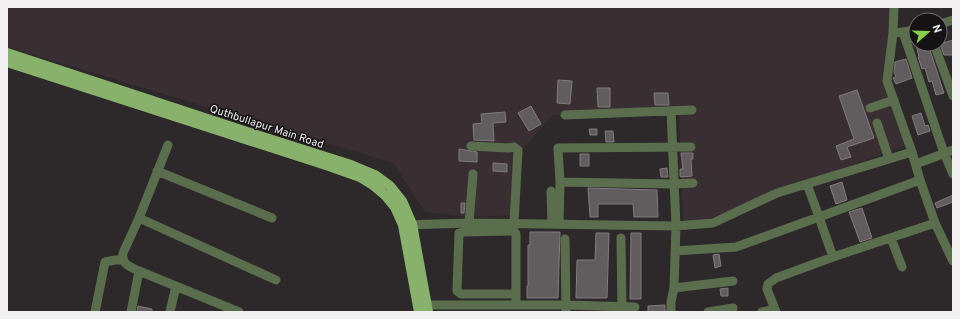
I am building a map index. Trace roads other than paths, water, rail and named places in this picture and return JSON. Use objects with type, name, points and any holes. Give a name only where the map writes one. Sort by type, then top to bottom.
[{"type":"main road","name":"Quthbullapur Main Road","points":[[7,53],[351,165],[374,175],[390,186],[402,201],[428,308]]},
{"type":"main road","name":"Quthbullapur Main Road","points":[[7,62],[360,177],[373,185],[386,196],[408,224],[419,312]]},
{"type":"street","points":[[894,7],[893,34],[887,81],[935,223],[953,261]]},
{"type":"street","points":[[893,34],[908,31]]},
{"type":"street","points":[[903,32],[948,152],[953,174]]},
{"type":"street","points":[[937,52],[953,96]]},
{"type":"street","points":[[870,108],[894,100]]},
{"type":"street","points":[[565,115],[692,110]]},
{"type":"street","points":[[671,111],[676,226],[674,288],[671,302],[671,312]]},
{"type":"street","points":[[877,123],[889,159]]},
{"type":"street","points":[[168,145],[122,253],[122,260],[125,264],[139,271],[239,312]]},
{"type":"street","points":[[471,146],[508,148],[514,146],[518,150],[514,223]]},
{"type":"street","points":[[555,224],[560,182],[558,148],[691,147]]},
{"type":"street","points":[[408,224],[514,223],[676,226],[713,223],[778,193],[912,152]]},
{"type":"street","points":[[916,164],[948,152]]},
{"type":"street","points":[[157,171],[272,218]]},
{"type":"street","points":[[470,223],[473,174]]},
{"type":"street","points":[[675,251],[736,247],[920,180]]},
{"type":"street","points":[[560,182],[693,183]]},
{"type":"street","points":[[808,184],[833,257]]},
{"type":"street","points":[[551,191],[555,224]]},
{"type":"street","points":[[138,218],[276,280]]},
{"type":"street","points":[[762,312],[776,311],[767,290],[768,284],[776,278],[833,257],[935,223]]},
{"type":"street","points":[[516,294],[458,293],[458,233],[514,231],[516,234],[516,294],[519,308]]},
{"type":"street","points":[[621,238],[622,309]]},
{"type":"street","points":[[891,238],[902,267]]},
{"type":"street","points":[[565,239],[566,309]]},
{"type":"street","points":[[519,308],[522,241]]},
{"type":"street","points":[[95,312],[105,262],[122,260]]},
{"type":"street","points":[[131,312],[139,271]]},
{"type":"street","points":[[674,288],[733,281]]},
{"type":"street","points":[[170,312],[176,286]]},
{"type":"street","points":[[428,308],[622,309],[636,307]]},
{"type":"street","points":[[708,312],[732,308]]}]
